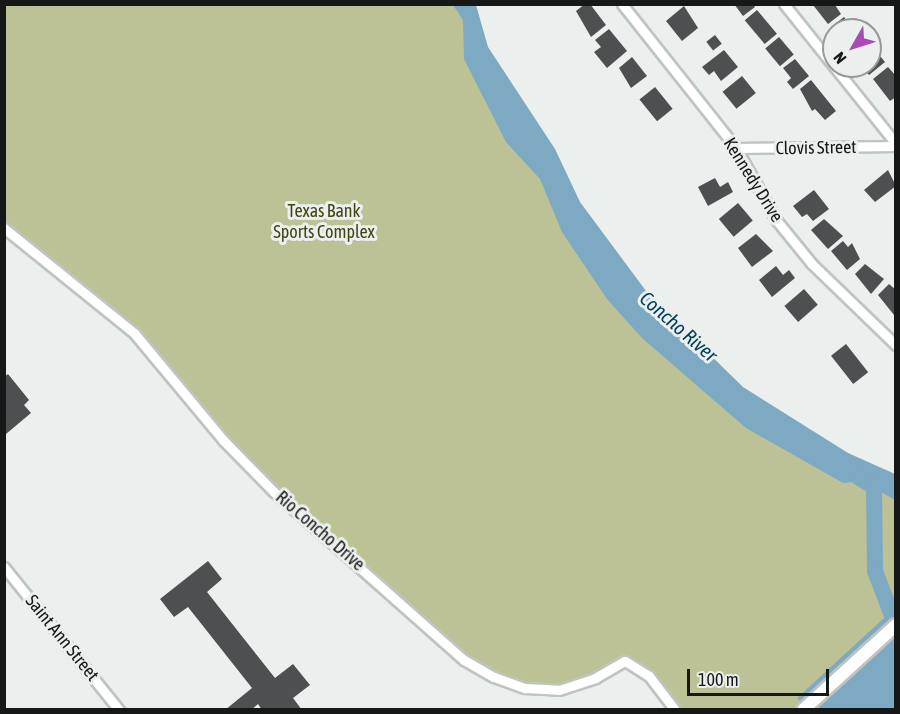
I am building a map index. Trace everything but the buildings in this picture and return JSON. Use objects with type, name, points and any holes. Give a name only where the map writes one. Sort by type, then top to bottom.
[{"type":"main road","points":[[803,710],[896,625]]},
{"type":"street","name":"Kennedy Drive","points":[[622,4],[736,148],[791,238],[812,264],[896,345]]},
{"type":"street","points":[[784,4],[896,145]]},
{"type":"street","name":"Clovis Street","points":[[736,148],[896,145]]},
{"type":"street","name":"Rio Concho Drive","points":[[4,228],[134,333],[223,440],[274,492],[464,660],[494,678],[525,688],[559,690],[596,678],[625,661],[650,676],[675,710]]},
{"type":"street","name":"Saint Ann Street","points":[[4,567],[119,710]]},
{"type":"green space","name":"Texas Bank Sports Complex","points":[[4,5],[466,5],[614,297],[895,499],[895,639],[815,709],[675,709],[649,676],[625,661],[559,690],[525,688],[464,660],[274,492],[134,333],[5,228]]},
{"type":"water","points":[[453,5],[476,5],[488,47],[555,149],[580,202],[649,295],[743,387],[848,453],[895,474],[895,500],[861,481],[843,483],[746,428],[642,338],[607,299],[562,232],[540,179],[506,142],[464,59],[463,20]]},
{"type":"water","points":[[895,608],[895,709],[808,709],[797,698]]},
{"type":"waterway","name":"Concho River","points":[[858,477],[874,487],[875,571],[896,626]]}]
